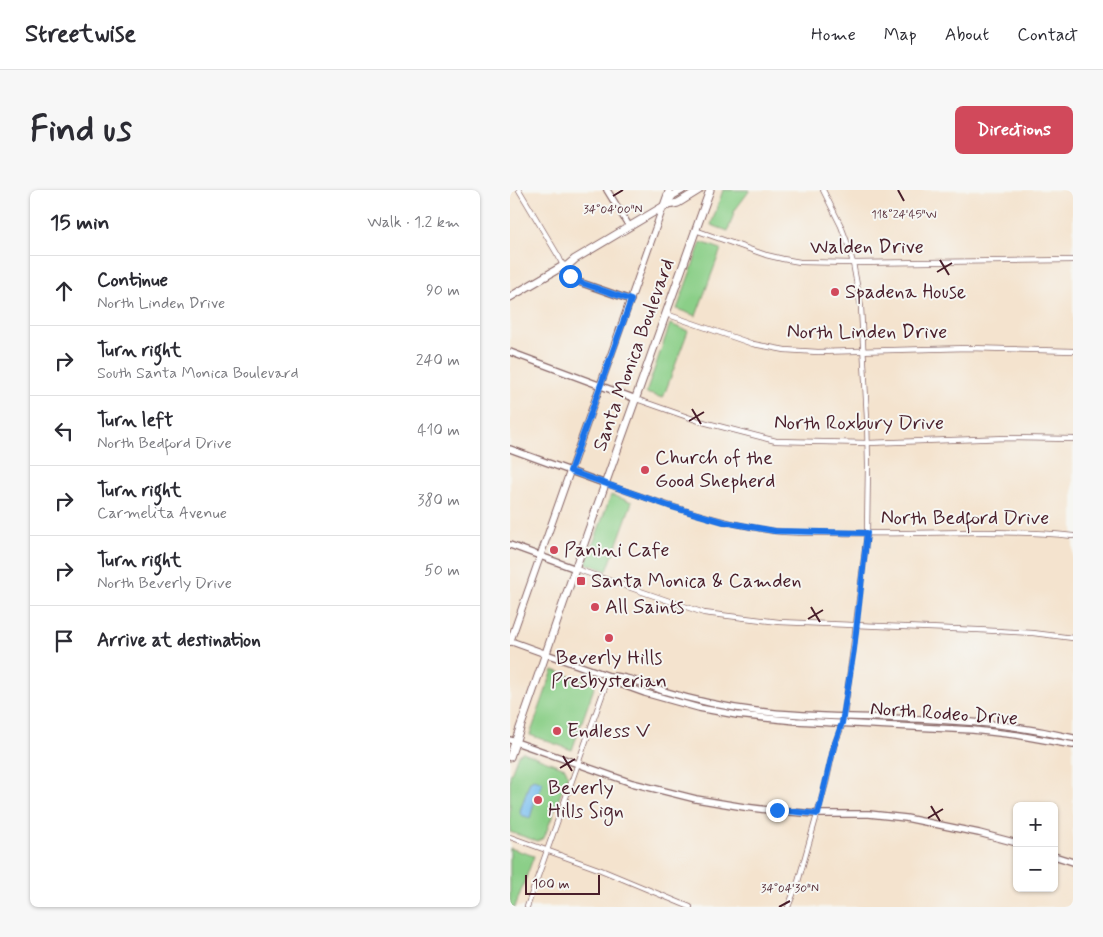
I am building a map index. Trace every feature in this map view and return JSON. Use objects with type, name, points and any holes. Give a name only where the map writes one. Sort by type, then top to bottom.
[{"type":"main road","points":[[510,641],[669,190]]},
{"type":"main road","points":[[664,206],[673,195],[682,190]]},
{"type":"main road","points":[[510,297],[563,266],[567,266],[575,258],[664,206],[678,203],[699,190]]},
{"type":"main road","name":"Santa Monica Boulevard","points":[[510,757],[512,741],[546,654],[710,190]]},
{"type":"main road","name":"North Rodeo Drive","points":[[510,641],[546,654]]},
{"type":"street","points":[[519,190],[571,277],[576,281],[631,300]]},
{"type":"street","points":[[607,190],[629,226]]},
{"type":"street","points":[[788,907],[798,882],[818,814],[834,746],[844,716],[867,533],[868,443],[861,307],[853,263],[841,226],[823,190]]},
{"type":"street","name":"Walden Drive","points":[[696,230],[766,255],[817,263],[1073,260]]},
{"type":"street","name":"North Linden Drive","points":[[666,314],[768,348],[802,352],[968,348],[1073,350]]},
{"type":"street","name":"North Roxbury Drive","points":[[510,352],[699,421],[776,441],[868,443],[1008,438],[1073,439]]},
{"type":"street","name":"North Bedford Drive","points":[[510,449],[669,506],[733,523],[775,531],[867,533],[1038,532],[1073,536]]},
{"type":"street","points":[[510,545],[704,613],[779,622],[978,630],[1033,633],[1073,638]]},
{"type":"street","name":"North Rodeo Drive","points":[[546,654],[609,676],[623,677],[682,696],[729,706],[778,713],[974,722],[1073,738]]},
{"type":"street","points":[[526,907],[609,676]]},
{"type":"street","name":"North Rodeo Drive","points":[[609,676],[620,684],[680,703],[718,712],[777,720],[974,730],[1073,745]]},
{"type":"street","points":[[512,741],[632,783],[696,799],[744,807],[818,814],[869,814],[906,818],[962,829],[1013,842]]},
{"type":"street","points":[[510,837],[601,870],[690,907]]},
{"type":"street","points":[[1058,857],[1073,862]]},
{"type":"green space","points":[[723,190],[750,190],[735,210],[728,231],[711,225]]},
{"type":"green space","points":[[701,242],[721,249],[696,316],[677,309]]},
{"type":"green space","points":[[670,324],[688,331],[663,398],[646,393]]},
{"type":"green space","points":[[611,495],[632,502],[607,571],[586,563]]},
{"type":"green space","points":[[553,670],[595,685],[572,750],[530,735]]},
{"type":"green space","points":[[523,752],[565,768],[568,775],[544,838],[537,841],[510,832],[510,776],[518,755]]},
{"type":"green space","points":[[510,848],[534,856],[515,907],[510,907]]},
{"type":"water","points":[[534,779],[542,782],[538,796],[535,797],[533,802],[530,818],[521,815],[520,811],[530,781]]},
{"type":"place","name":"Spadena House","points":[[835,292]]},
{"type":"place","name":"Church of the Good Shepherd","points":[[645,470]]},
{"type":"place","name":"Panini Cafe","points":[[554,550]]},
{"type":"place","name":"Santa Monica & Camden","points":[[581,581]]},
{"type":"place","name":"All Saints","points":[[595,607]]},
{"type":"place","name":"Beverly Hills Presbysterian","points":[[609,638]]},
{"type":"place","name":"Endless V","points":[[557,731]]},
{"type":"place","name":"Beverly Hills Sign","points":[[538,800]]},
{"type":"route","points":[[570,276],[576,281],[631,300],[570,471],[669,506],[724,522],[775,531],[867,533],[854,649],[842,723],[834,746],[818,814],[777,810]]}]
